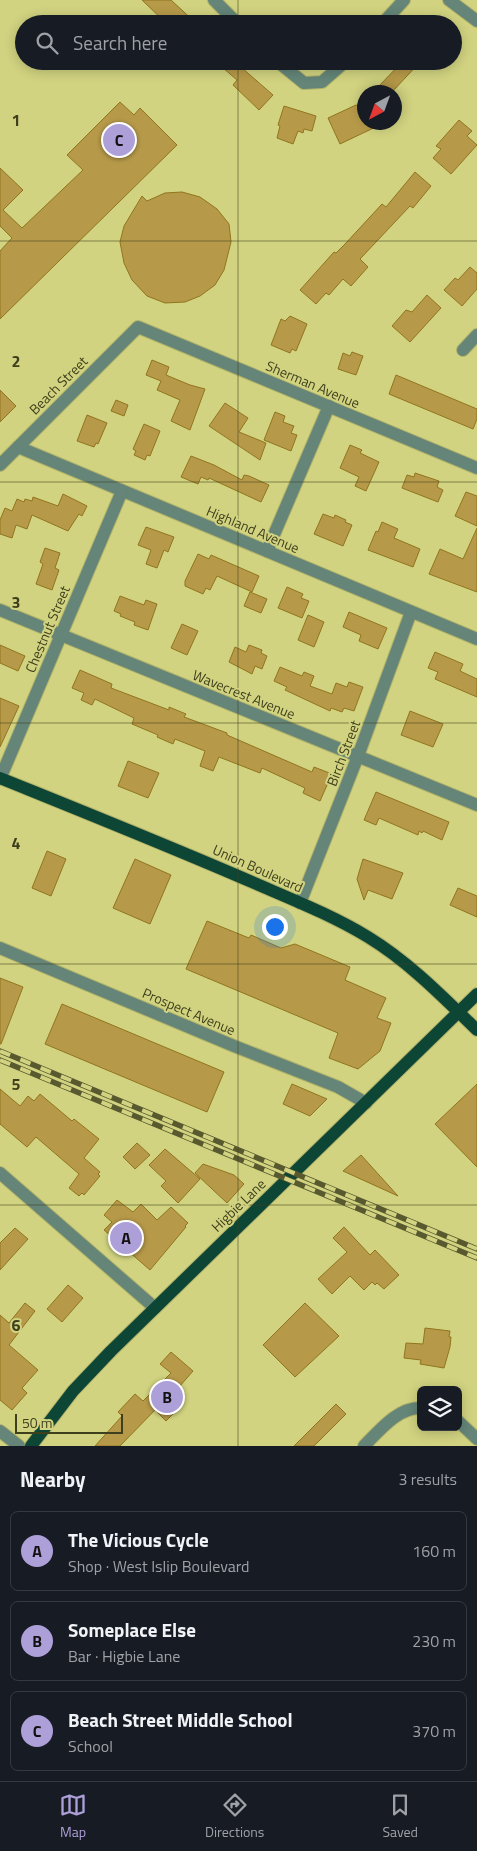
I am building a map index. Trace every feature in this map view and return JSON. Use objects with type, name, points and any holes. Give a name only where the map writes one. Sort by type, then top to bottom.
[{"type":"main road","name":"Union Boulevard","points":[[0,778],[196,858],[333,918],[379,944],[417,973],[477,1030]]},
{"type":"main road","name":"Higbie Lane","points":[[31,1446],[73,1391],[155,1308],[477,994]]},
{"type":"street","points":[[214,0],[229,15]]},
{"type":"street","points":[[390,15],[404,0]]},
{"type":"street","points":[[449,0],[477,21]]},
{"type":"street","points":[[288,70],[304,83],[322,82],[336,70]]},
{"type":"street","name":"Sherman Avenue","points":[[138,327],[477,468]]},
{"type":"street","name":"Beach Street","points":[[0,465],[138,327]]},
{"type":"street","points":[[463,350],[477,335]]},
{"type":"street","points":[[267,551],[329,406]]},
{"type":"street","name":"Highland Avenue","points":[[18,447],[477,639]]},
{"type":"street","name":"Chestnut Street","points":[[0,778],[122,492]]},
{"type":"street","name":"Wavecrest Avenue","points":[[0,610],[477,805]]},
{"type":"street","name":"Birch Street","points":[[300,903],[358,756],[411,612]]},
{"type":"street","name":"Prospect Avenue","points":[[0,948],[234,1046],[338,1087],[366,1102]]},
{"type":"street","points":[[0,1173],[155,1308]]},
{"type":"street","points":[[364,1446],[382,1427],[399,1414],[417,1408]]},
{"type":"street","points":[[462,1425],[477,1439]]},
{"type":"street","points":[[0,1431],[19,1446]]},
{"type":"building","points":[[142,0],[171,0],[187,15],[158,15]]},
{"type":"building","points":[[225,70],[244,70],[273,95],[259,110],[233,85],[237,80]]},
{"type":"building","points":[[394,70],[413,70],[399,85],[380,85]]},
{"type":"building","points":[[120,102],[134,115],[140,108],[177,145],[0,319],[0,251],[12,238],[0,226],[0,168],[23,190],[3,210],[22,228],[83,170],[67,155]]},
{"type":"building","points":[[356,105],[357,130],[369,130],[340,144],[328,118]]},
{"type":"building","points":[[284,106],[316,116],[312,131],[304,129],[303,133],[298,131],[293,144],[277,138],[280,126],[278,125]]},
{"type":"building","points":[[459,120],[472,131],[467,136],[477,145],[451,174],[433,158],[441,149],[436,146]]},
{"type":"building","points":[[415,172],[431,186],[413,208],[410,206],[360,259],[368,267],[351,286],[343,279],[329,295],[326,293],[316,304],[300,290],[334,252],[336,253],[345,244],[382,204],[386,207]]},
{"type":"building","points":[[182,192],[200,197],[217,209],[229,224],[231,242],[224,270],[215,285],[200,296],[185,302],[165,303],[147,296],[132,280],[124,263],[120,242],[124,226],[142,196],[147,201],[165,193]]},
{"type":"building","points":[[470,267],[477,273],[477,289],[462,306],[444,290],[455,278],[458,280]]},
{"type":"building","points":[[427,295],[441,308],[410,342],[392,326],[406,310],[412,312]]},
{"type":"building","points":[[290,316],[307,324],[296,351],[292,349],[290,353],[271,345],[281,319],[285,321]]},
{"type":"building","points":[[352,352],[363,356],[356,375],[338,369],[343,353],[350,356]]},
{"type":"building","points":[[152,360],[169,367],[166,375],[205,389],[190,430],[171,421],[180,400],[157,390],[161,381],[146,375]]},
{"type":"building","points":[[396,375],[477,409],[477,419],[473,429],[389,394]]},
{"type":"building","points":[[0,390],[16,406],[0,422]]},
{"type":"building","points":[[116,400],[128,405],[124,416],[111,411]]},
{"type":"building","points":[[225,403],[248,418],[239,432],[266,443],[260,460],[209,426]]},
{"type":"building","points":[[275,412],[285,416],[283,422],[294,426],[291,433],[297,435],[291,451],[264,440]]},
{"type":"building","points":[[87,415],[107,423],[98,444],[96,443],[94,447],[77,441]]},
{"type":"building","points":[[144,424],[160,431],[150,456],[147,455],[145,460],[134,455],[136,451],[133,449]]},
{"type":"building","points":[[350,445],[362,450],[360,453],[379,462],[366,491],[355,486],[359,477],[340,468]]},
{"type":"building","points":[[191,456],[214,465],[242,480],[244,475],[269,485],[261,502],[209,478],[208,480],[201,477],[198,484],[181,477]]},
{"type":"building","points":[[415,473],[439,481],[437,487],[443,490],[438,502],[402,488],[407,475],[414,477]]},
{"type":"building","points":[[466,492],[477,496],[477,526],[455,516]]},
{"type":"building","points":[[63,494],[87,506],[82,516],[79,514],[68,531],[32,515],[27,529],[16,525],[12,538],[0,534],[0,520],[5,508],[12,511],[17,499],[24,502],[25,499],[32,501],[33,497],[58,506]]},
{"type":"building","points":[[323,514],[334,518],[335,515],[352,525],[343,546],[314,534]]},
{"type":"building","points":[[382,522],[398,529],[394,538],[420,549],[413,567],[368,550]]},
{"type":"building","points":[[146,527],[174,537],[168,552],[164,550],[157,568],[146,564],[151,550],[138,545]]},
{"type":"building","points":[[477,528],[477,592],[429,574],[440,549],[463,559]]},
{"type":"building","points":[[45,548],[60,553],[55,568],[59,570],[52,590],[36,584],[43,564],[40,562]]},
{"type":"building","points":[[198,554],[209,559],[211,555],[259,576],[252,592],[217,576],[210,590],[206,588],[203,594],[185,586],[185,581]]},
{"type":"building","points":[[287,587],[303,594],[301,598],[309,601],[302,618],[278,608]]},
{"type":"building","points":[[250,592],[267,599],[261,613],[244,606]]},
{"type":"building","points":[[120,596],[144,605],[146,600],[157,604],[148,630],[134,625],[135,622],[120,616],[121,614],[114,611]]},
{"type":"building","points":[[349,612],[387,628],[378,649],[359,641],[361,635],[343,627]]},
{"type":"building","points":[[308,615],[324,622],[314,647],[298,640]]},
{"type":"building","points":[[182,624],[198,631],[187,655],[171,648]]},
{"type":"building","points":[[0,645],[25,656],[18,671],[0,663]]},
{"type":"building","points":[[249,645],[262,650],[261,653],[267,656],[262,669],[255,666],[252,674],[229,662],[235,647],[246,652]]},
{"type":"building","points":[[435,652],[463,664],[460,671],[477,679],[477,697],[435,679],[438,672],[428,668]]},
{"type":"building","points":[[280,667],[302,676],[304,672],[314,676],[310,686],[332,694],[336,683],[347,687],[349,682],[363,687],[354,711],[344,708],[342,712],[331,708],[330,711],[285,690],[287,687],[274,681]]},
{"type":"building","points":[[80,670],[112,684],[111,688],[169,710],[169,707],[186,714],[184,717],[227,733],[227,735],[312,772],[314,767],[332,774],[320,801],[303,793],[305,788],[262,768],[260,773],[219,757],[213,771],[200,766],[205,751],[175,739],[173,744],[157,737],[158,735],[132,724],[134,718],[95,699],[92,705],[81,700],[84,693],[72,688]]},
{"type":"building","points":[[0,698],[19,706],[0,747]]},
{"type":"building","points":[[410,711],[443,724],[433,747],[401,735]]},
{"type":"building","points":[[128,761],[159,773],[148,798],[118,786]]},
{"type":"building","points":[[376,792],[449,822],[442,840],[423,831],[422,833],[419,831],[418,835],[379,818],[376,825],[364,820]]},
{"type":"building","points":[[47,851],[66,859],[51,896],[32,888]]},
{"type":"building","points":[[135,859],[171,875],[150,924],[113,908]]},
{"type":"building","points":[[363,859],[403,873],[392,899],[368,890],[364,900],[357,879]]},
{"type":"building","points":[[458,888],[477,896],[477,917],[450,905]]},
{"type":"building","points":[[207,921],[249,938],[251,935],[281,948],[295,944],[350,967],[345,980],[386,998],[377,1018],[391,1023],[380,1051],[358,1069],[329,1058],[338,1033],[186,969]]},
{"type":"building","points":[[0,978],[23,987],[1,1044],[0,1044]]},
{"type":"building","points":[[62,1004],[224,1072],[207,1112],[45,1044]]},
{"type":"building","points":[[292,1084],[327,1099],[310,1116],[283,1104]]},
{"type":"building","points":[[477,1084],[477,1167],[435,1124]]},
{"type":"building","points":[[0,1089],[20,1106],[28,1096],[34,1101],[40,1094],[72,1121],[74,1119],[99,1139],[84,1158],[100,1172],[98,1174],[100,1176],[84,1195],[82,1193],[79,1196],[69,1188],[79,1174],[36,1137],[27,1147],[0,1124]]},
{"type":"building","points":[[137,1143],[150,1155],[135,1169],[123,1157]]},
{"type":"building","points":[[165,1149],[200,1179],[178,1203],[161,1186],[166,1181],[149,1165]]},
{"type":"building","points":[[361,1155],[398,1196],[343,1171]]},
{"type":"building","points":[[203,1164],[234,1175],[244,1184],[227,1203],[195,1173]]},
{"type":"building","points":[[117,1200],[133,1212],[141,1204],[157,1220],[171,1207],[188,1223],[150,1270],[104,1230],[112,1222],[104,1215]]},
{"type":"building","points":[[344,1227],[370,1255],[375,1250],[399,1275],[384,1289],[377,1283],[375,1285],[372,1282],[364,1290],[350,1276],[332,1294],[318,1279],[347,1252],[333,1238]]},
{"type":"building","points":[[15,1228],[28,1239],[0,1270],[0,1243]]},
{"type":"building","points":[[68,1285],[83,1298],[62,1322],[47,1309]]},
{"type":"building","points":[[25,1303],[35,1311],[9,1345],[38,1370],[22,1388],[27,1393],[12,1410],[0,1400],[0,1315],[9,1323]]},
{"type":"building","points":[[305,1303],[339,1336],[295,1377],[263,1345]]},
{"type":"building","points":[[425,1328],[450,1331],[450,1347],[444,1368],[420,1364],[421,1360],[404,1358],[406,1343],[423,1344]]},
{"type":"building","points":[[171,1352],[193,1371],[173,1394],[183,1404],[166,1421],[155,1410],[120,1446],[95,1446],[122,1416],[118,1412],[135,1394],[143,1401],[171,1373],[160,1364]]},
{"type":"building","points":[[336,1404],[346,1414],[314,1446],[294,1446]]},
{"type":"railway","points":[[0,1051],[477,1249]]},
{"type":"railway","points":[[0,1060],[477,1258]]},
{"type":"place","name":"Beach Street Middle School","points":[[119,140]]},
{"type":"place","name":"The Vicious Cycle","points":[[126,1238]]},
{"type":"place","name":"Someplace Else","points":[[167,1397]]}]
